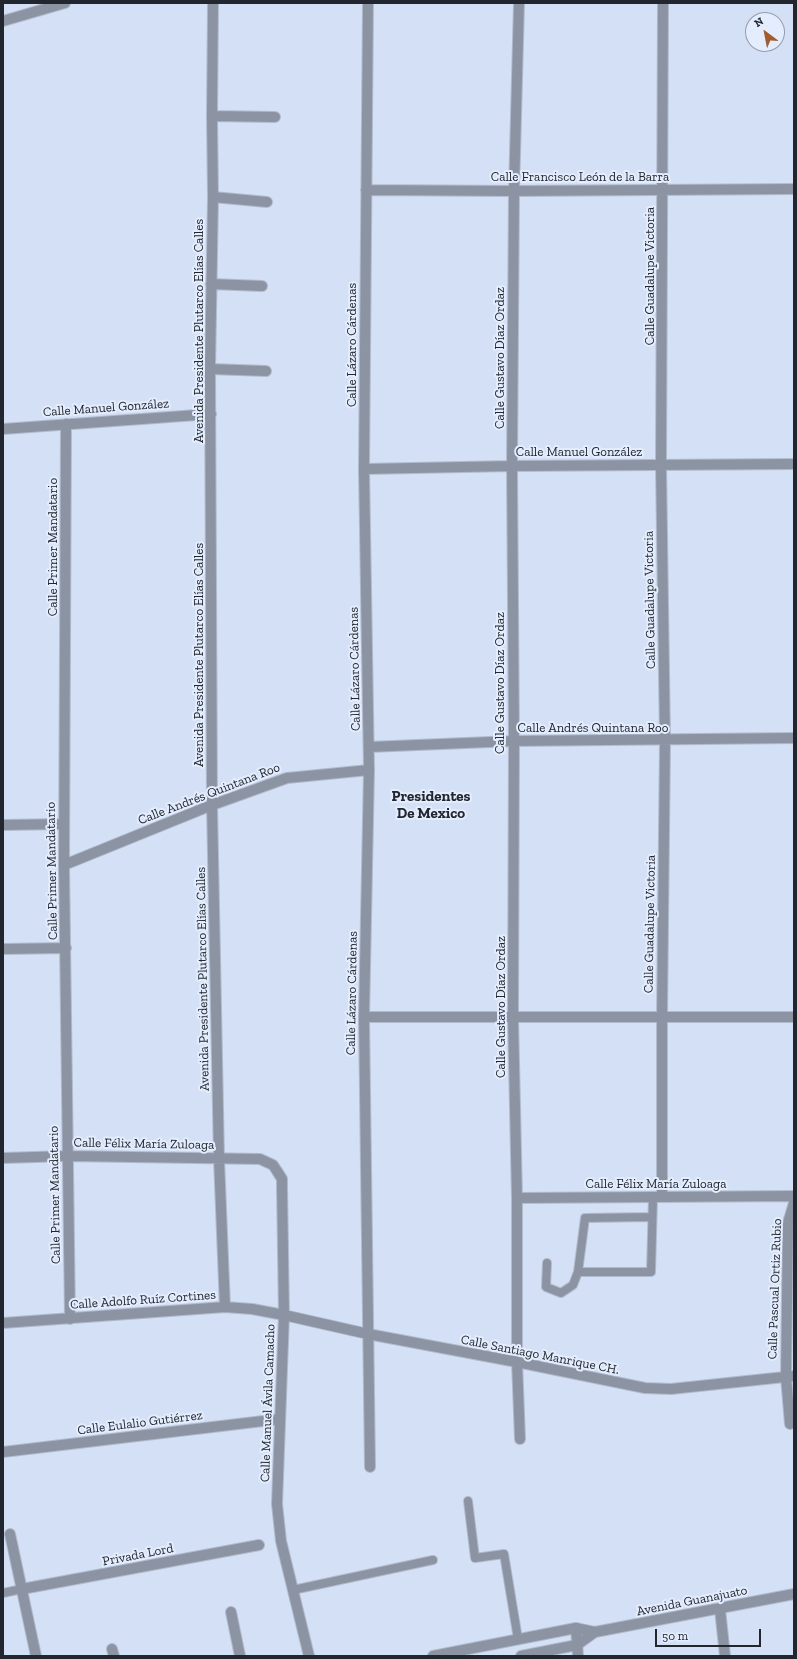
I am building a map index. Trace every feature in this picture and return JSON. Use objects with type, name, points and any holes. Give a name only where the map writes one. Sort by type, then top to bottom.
[{"type":"street","points":[[3,21],[65,3]]},
{"type":"street","name":"Avenida Presidente Plutarco Elías Calles","points":[[214,3],[210,369],[212,805],[219,1158],[225,1307]]},
{"type":"street","name":"Calle Lázaro Cárdenas","points":[[368,3],[364,468],[369,770],[364,1017],[370,1467]]},
{"type":"street","name":"Calle Gustavo Díaz Ordaz","points":[[519,3],[514,191],[512,466],[514,741],[513,1017],[517,1198],[517,1362],[520,1439]]},
{"type":"street","name":"Calle Guadalupe Victoria","points":[[658,1197],[662,1017],[665,741],[661,465],[663,3]]},
{"type":"street","points":[[212,116],[275,117]]},
{"type":"street","name":"Calle Francisco León de la Barra","points":[[366,190],[514,191],[794,189]]},
{"type":"street","points":[[213,197],[267,202]]},
{"type":"street","points":[[211,284],[262,286]]},
{"type":"street","points":[[210,369],[266,371]]},
{"type":"street","name":"Calle Manuel González","points":[[3,429],[211,414]]},
{"type":"street","name":"Calle Primer Mandatario","points":[[66,424],[64,865],[70,1319]]},
{"type":"street","name":"Calle Manuel González","points":[[364,468],[794,464]]},
{"type":"street","name":"Calle Andrés Quintana Roo","points":[[369,747],[514,741],[665,741],[794,738]]},
{"type":"street","name":"Calle Andrés Quintana Roo","points":[[64,865],[212,805],[287,778],[369,770]]},
{"type":"street","points":[[3,825],[64,824]]},
{"type":"street","points":[[3,949],[66,948]]},
{"type":"street","points":[[364,1017],[794,1017]]},
{"type":"street","name":"Calle Félix María Zuloaga","points":[[3,1158],[68,1156],[260,1159]]},
{"type":"street","name":"Calle Manuel Ávila Camacho","points":[[260,1159],[273,1165],[282,1179],[284,1315],[277,1504],[281,1541],[309,1656]]},
{"type":"street","name":"Calle Félix María Zuloaga","points":[[517,1198],[794,1196]]},
{"type":"street","name":"Calle Pascual Ortiz Rubio","points":[[790,1424],[788,1223],[794,1203]]},
{"type":"street","name":"Calle Adolfo Ruíz Cortines","points":[[3,1324],[225,1307],[252,1309],[284,1315]]},
{"type":"street","name":"Calle Santiago Manrique CH.","points":[[284,1315],[368,1334],[645,1388],[671,1389],[790,1376]]},
{"type":"street","name":"Calle Eulalio Gutiérrez","points":[[3,1452],[280,1419]]},
{"type":"street","points":[[10,1534],[36,1656]]},
{"type":"street","name":"Privada Lord","points":[[22,1589],[259,1545]]},
{"type":"street","name":"Avenida Guanajuato","points":[[433,1656],[576,1628],[595,1632],[794,1594]]},
{"type":"street","points":[[720,1609],[725,1656]]},
{"type":"street","points":[[231,1612],[240,1656]]},
{"type":"street","points":[[576,1628],[578,1656]]},
{"type":"street","name":"Avenida Guanajuato","points":[[522,1656],[577,1645],[595,1632]]},
{"type":"lane","points":[[578,1272],[651,1272],[652,1217],[658,1197]]},
{"type":"lane","points":[[546,1263],[546,1287],[561,1293],[573,1285],[578,1272],[585,1218],[652,1217]]},
{"type":"lane","points":[[468,1501],[475,1558],[504,1554],[518,1639]]},
{"type":"lane","points":[[293,1590],[433,1560]]},
{"type":"lane","points":[[3,1593],[22,1589]]},
{"type":"district","name":"Presidentes De Mexico","points":[[431,806]]}]
